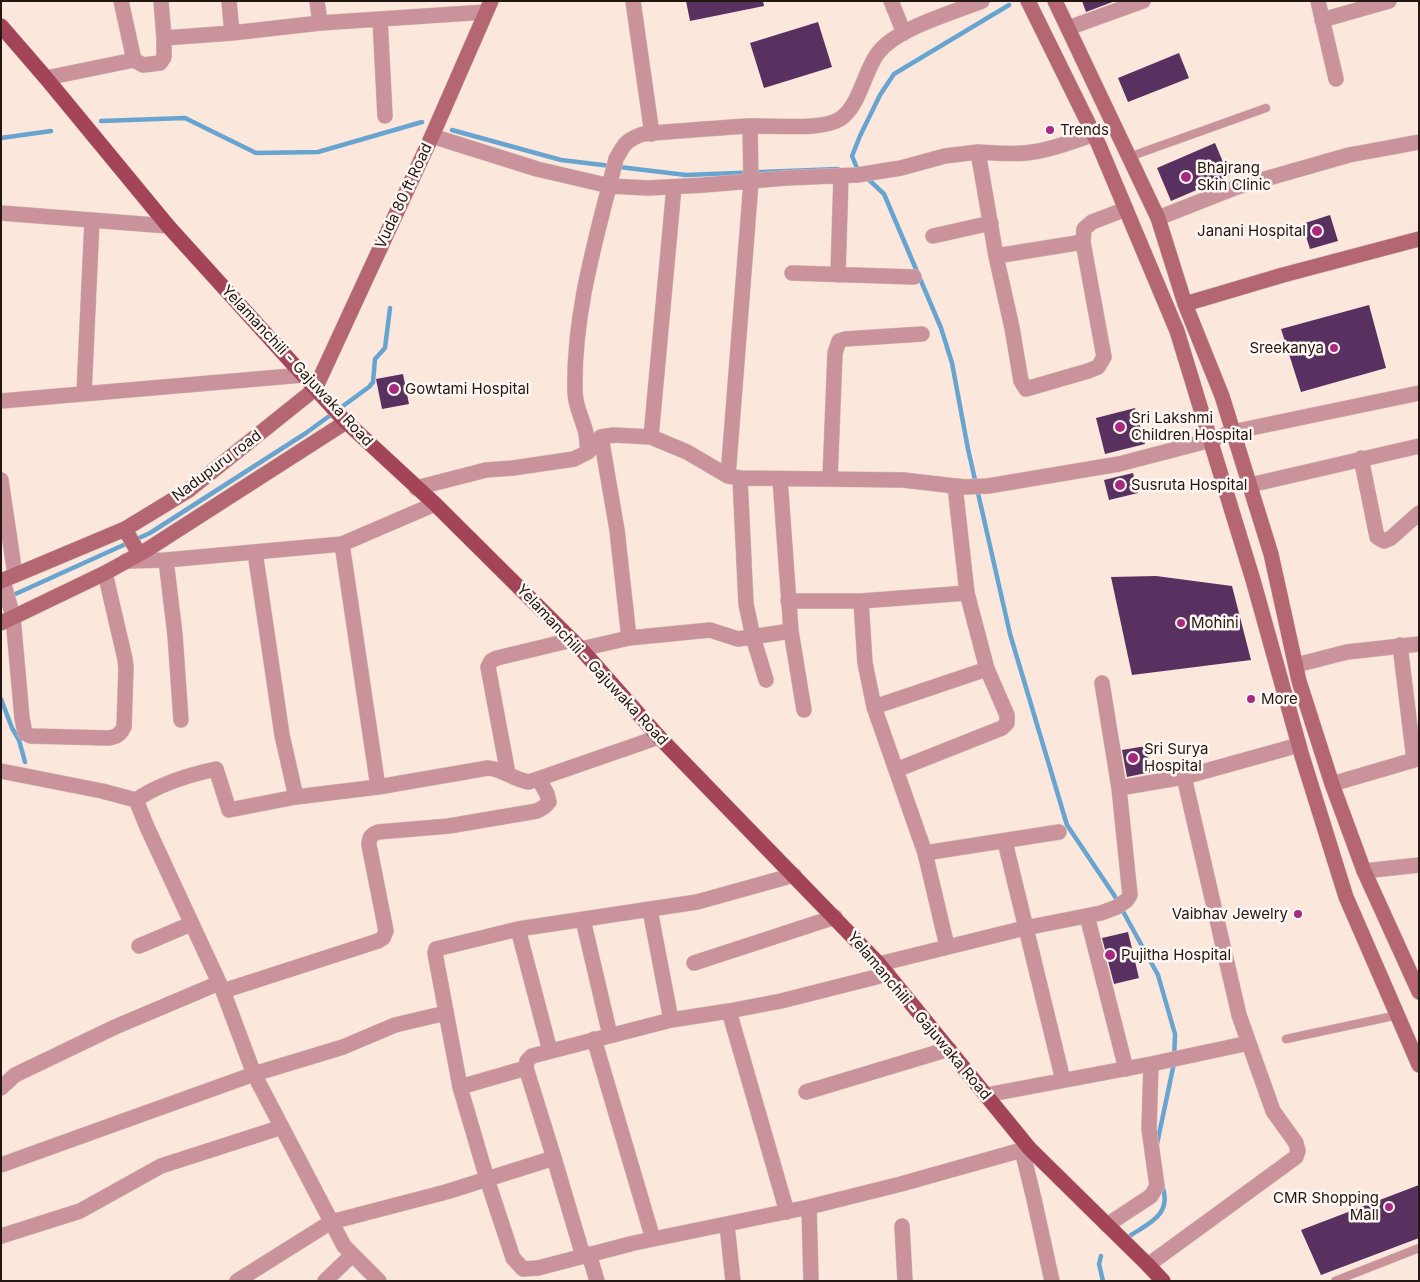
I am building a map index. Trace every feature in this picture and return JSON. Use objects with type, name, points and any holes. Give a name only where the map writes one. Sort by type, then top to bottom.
[{"type":"main road","points":[[1028,1],[1094,134],[1177,331],[1254,580],[1299,745],[1346,897],[1419,1065]]},
{"type":"main road","points":[[1056,1],[1158,218],[1185,304],[1222,396],[1250,485],[1271,554],[1299,681],[1332,784],[1364,870],[1419,992]]},
{"type":"main road","name":"Vuda 80 ft Road","points":[[318,392],[489,6]]},
{"type":"main road","name":"Yelamanchili - Gajuwaka Road","points":[[1,26],[168,226],[318,392],[344,420],[434,504],[576,644],[659,737],[883,969],[986,1095],[1025,1149],[1107,1225],[1163,1281]]},
{"type":"main road","points":[[1185,304],[1283,275],[1419,239]]},
{"type":"main road","name":"Nadupuru road","points":[[6,579],[125,529],[190,490],[318,392]]},
{"type":"main road","points":[[7,620],[133,557],[344,420]]},
{"type":"main road","points":[[125,529],[133,557]]},
{"type":"street","points":[[121,1],[134,60]]},
{"type":"street","points":[[46,78],[134,60],[143,64],[160,63],[164,57],[161,1]]},
{"type":"street","points":[[229,1],[232,33]]},
{"type":"street","points":[[317,1],[320,23]]},
{"type":"street","points":[[633,1],[652,134]]},
{"type":"street","points":[[891,1],[904,33]]},
{"type":"street","points":[[588,452],[586,434],[575,395],[576,344],[582,299],[616,159],[624,145],[632,138],[652,134],[750,126],[816,126],[832,123],[842,118],[849,109],[876,55],[886,43],[904,33],[982,1]]},
{"type":"street","points":[[1068,28],[1143,1]]},
{"type":"street","points":[[1318,1],[1336,79]]},
{"type":"street","points":[[1322,20],[1389,1]]},
{"type":"street","points":[[164,38],[380,19],[489,6]]},
{"type":"street","points":[[380,19],[385,116]]},
{"type":"street","points":[[750,126],[751,182],[734,477],[745,593],[753,637],[766,680]]},
{"type":"street","points":[[432,136],[537,169],[610,186],[674,187],[786,178],[858,175],[901,168],[944,156],[978,152],[998,154],[1032,153],[1094,134]]},
{"type":"street","points":[[1158,218],[1238,187],[1349,155],[1419,142]]},
{"type":"street","points":[[978,152],[996,256],[1012,328],[1021,381],[1026,389],[1098,367],[1104,357],[1082,242],[1084,229],[1092,222],[1126,209]]},
{"type":"street","points":[[838,275],[841,176]]},
{"type":"street","points":[[651,437],[674,187]]},
{"type":"street","points":[[1,213],[168,226]]},
{"type":"street","points":[[84,394],[92,220]]},
{"type":"street","points":[[933,236],[991,223]]},
{"type":"street","points":[[996,256],[1082,242]]},
{"type":"street","points":[[792,273],[914,277]]},
{"type":"street","points":[[830,479],[835,353],[839,341],[922,334]]},
{"type":"street","points":[[1,401],[303,375]]},
{"type":"street","points":[[416,488],[486,470],[574,459],[588,452],[601,437],[614,435],[651,437],[687,452],[734,477],[903,480],[960,487],[988,486],[1119,464],[1210,440],[1232,432],[1419,393]]},
{"type":"street","points":[[601,437],[617,530],[628,638]]},
{"type":"street","points":[[1250,485],[1419,446]]},
{"type":"street","points":[[1361,458],[1377,537],[1384,540],[1391,538],[1419,513]]},
{"type":"street","points":[[780,479],[790,631],[804,710]]},
{"type":"street","points":[[1,480],[7,620],[25,733],[31,736],[115,737],[121,733],[124,727],[125,658],[104,573]]},
{"type":"street","points":[[896,770],[1002,728],[1007,723],[1007,715],[987,669],[967,593],[960,487]]},
{"type":"street","points":[[133,557],[166,560],[342,544],[434,504]]},
{"type":"street","points":[[342,544],[378,787]]},
{"type":"street","points":[[254,552],[282,735],[296,797]]},
{"type":"street","points":[[166,560],[175,635],[181,720]]},
{"type":"street","points":[[788,601],[861,601],[967,593]]},
{"type":"street","points":[[861,601],[865,663],[874,707],[925,853],[947,946]]},
{"type":"street","points":[[508,774],[488,667],[491,661],[497,658],[576,644],[628,638],[710,630],[738,639],[790,631]]},
{"type":"street","points":[[1296,665],[1347,652],[1419,644]]},
{"type":"street","points":[[1332,784],[1414,760],[1400,646]]},
{"type":"street","points":[[874,707],[987,669]]},
{"type":"street","points":[[596,1281],[554,1158],[526,1068],[527,1061],[532,1056],[550,1050],[671,1020],[781,1001],[883,969],[947,946],[1101,913],[1122,904],[1130,895],[1119,788],[1102,683]]},
{"type":"street","points":[[1,771],[102,791],[136,800],[159,786],[216,769],[228,810],[296,797],[378,787],[488,768],[499,769],[518,780],[529,782],[540,780],[659,737]]},
{"type":"street","points":[[1119,788],[1184,777],[1299,745]]},
{"type":"street","points":[[1148,1265],[1296,1157],[1298,1151],[1296,1143],[1273,1112],[1239,1015],[1184,777]]},
{"type":"street","points":[[1,1088],[15,1075],[115,1027],[221,987],[378,941],[383,938],[386,931],[369,845],[369,839],[372,834],[449,826],[537,811],[544,808],[549,802],[540,780]]},
{"type":"street","points":[[136,800],[221,987],[254,1074],[344,1246],[378,1281]]},
{"type":"street","points":[[925,853],[1005,842],[1059,832]]},
{"type":"street","points":[[1005,842],[1063,1080]]},
{"type":"street","points":[[1364,870],[1419,865]]},
{"type":"street","points":[[794,875],[697,902],[518,929],[436,949],[435,953],[460,1087],[513,1258],[526,1275],[538,1268],[586,1255],[653,1239],[809,1207],[901,1184],[1025,1149],[1052,1281]]},
{"type":"street","points":[[650,910],[671,1020]]},
{"type":"street","points":[[1087,916],[1126,1069]]},
{"type":"street","points":[[694,963],[835,918]]},
{"type":"street","points":[[583,920],[610,1035]]},
{"type":"street","points":[[140,946],[191,924]]},
{"type":"street","points":[[518,929],[550,1050]]},
{"type":"street","points":[[729,1011],[787,1212]]},
{"type":"street","points":[[1,1165],[254,1074],[343,1047],[395,1025],[446,1013]]},
{"type":"street","points":[[594,1039],[653,1239]]},
{"type":"street","points":[[986,1095],[1126,1069],[1249,1043]]},
{"type":"street","points":[[806,1092],[949,1049]]},
{"type":"street","points":[[1107,1225],[1151,1196],[1157,1186],[1149,1130],[1151,1064]]},
{"type":"street","points":[[460,1087],[526,1068]]},
{"type":"street","points":[[1,1236],[80,1211],[161,1166],[282,1127]]},
{"type":"street","points":[[238,1281],[331,1222],[446,1192],[554,1158]]},
{"type":"street","points":[[809,1207],[810,1281]]},
{"type":"street","points":[[727,1225],[733,1281]]},
{"type":"street","points":[[902,1226],[904,1281]]},
{"type":"street","points":[[325,1281],[352,1255]]},
{"type":"lane","points":[[1129,157],[1266,108]]},
{"type":"lane","points":[[1286,1039],[1398,1015]]},
{"type":"lane","points":[[1335,1281],[1419,1248]]},
{"type":"building","points":[[686,1],[763,1],[764,6],[690,21]]},
{"type":"building","points":[[1082,1],[1115,1],[1086,12]]},
{"type":"building","points":[[818,22],[832,67],[764,88],[750,43]]},
{"type":"building","points":[[1179,53],[1189,78],[1128,102],[1118,78]]},
{"type":"building","points":[[1215,143],[1229,176],[1171,201],[1157,168]]},
{"type":"building","points":[[1330,215],[1338,241],[1310,249],[1302,224]]},
{"type":"building","name":"Sreekanya","points":[[1369,305],[1386,368],[1301,392],[1281,329]]},
{"type":"building","points":[[403,374],[409,404],[382,409],[376,379]]},
{"type":"building","points":[[1135,408],[1145,444],[1105,454],[1096,418]]},
{"type":"building","points":[[1133,473],[1138,493],[1109,500],[1104,480]]},
{"type":"building","name":"Mohini","points":[[1156,576],[1232,586],[1251,660],[1132,675],[1111,577]]},
{"type":"building","points":[[1146,746],[1151,772],[1127,777],[1122,750]]},
{"type":"building","points":[[1128,932],[1139,978],[1114,984],[1102,938]]},
{"type":"building","name":"CMR Shopping Mall","points":[[1419,1185],[1419,1238],[1321,1275],[1301,1230]]},
{"type":"waterway","points":[[860,171],[852,156],[880,95],[894,74],[1009,5]]},
{"type":"waterway","points":[[101,121],[185,118],[256,153],[318,152],[422,122]]},
{"type":"waterway","points":[[452,130],[561,160],[686,175],[838,169]]},
{"type":"waterway","points":[[1,138],[51,131]]},
{"type":"waterway","points":[[866,177],[884,194],[941,328],[952,363],[968,449],[1010,634],[1067,825],[1114,895],[1158,975],[1175,1034],[1174,1063],[1157,1144]]},
{"type":"waterway","points":[[11,596],[150,533],[306,433],[369,387],[373,382],[375,359],[385,348],[390,308]]},
{"type":"waterway","points":[[1,699],[12,728],[19,740],[25,762]]},
{"type":"waterway","points":[[1128,1237],[1151,1222],[1162,1211],[1165,1195],[1162,1185]]},
{"type":"waterway","points":[[1101,1256],[1099,1264],[1103,1281]]},
{"type":"place","name":"Trends","points":[[1050,130]]},
{"type":"place","name":"Bhajrang Skin Clinic","points":[[1186,177]]},
{"type":"place","name":"Janani Hospital","points":[[1317,231]]},
{"type":"place","name":"Sreekanya","points":[[1334,348]]},
{"type":"place","name":"Gowtami Hospital","points":[[394,389]]},
{"type":"place","name":"Sri Lakshmi Children Hospital","points":[[1120,427]]},
{"type":"place","name":"Susruta Hospital","points":[[1120,485]]},
{"type":"place","name":"Mohini","points":[[1181,623]]},
{"type":"place","name":"More","points":[[1251,699]]},
{"type":"place","name":"Sri Surya Hospital","points":[[1133,758]]},
{"type":"place","name":"Vaibhav Jewelry","points":[[1298,914]]},
{"type":"place","name":"Pujitha Hospital","points":[[1110,955]]},
{"type":"place","name":"CMR Shopping Mall","points":[[1389,1207]]}]
